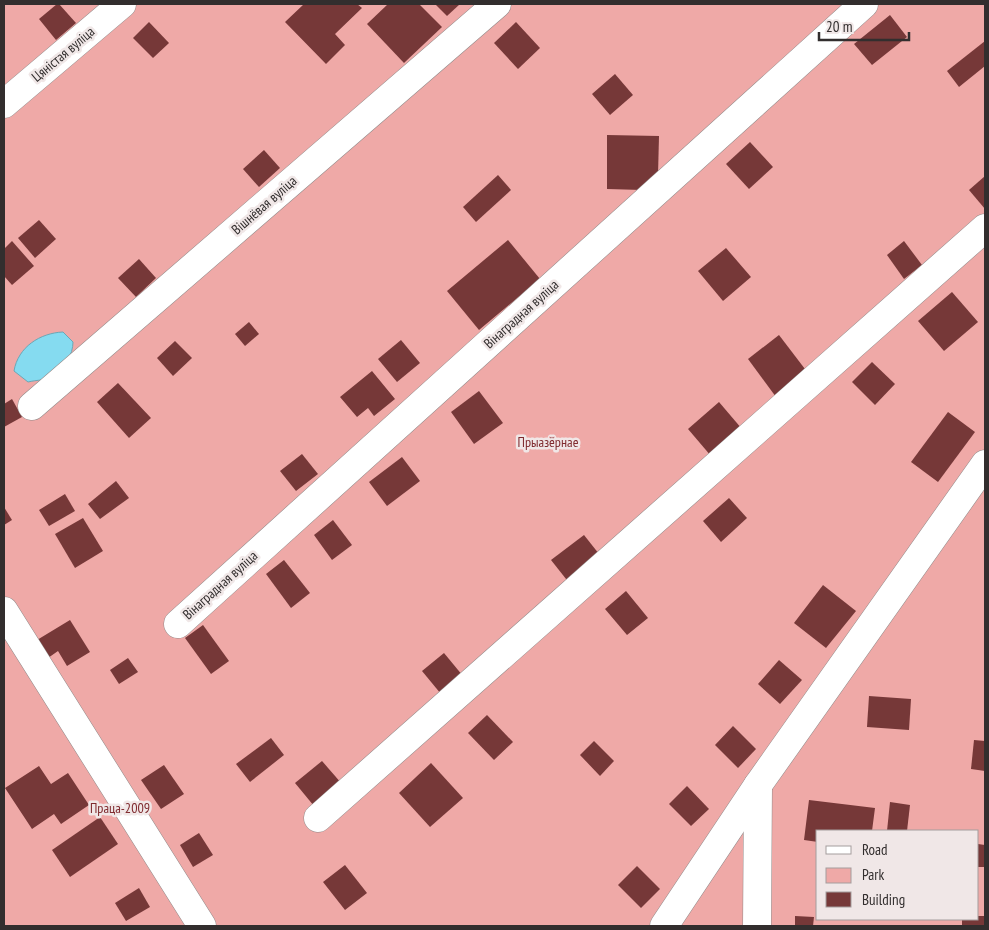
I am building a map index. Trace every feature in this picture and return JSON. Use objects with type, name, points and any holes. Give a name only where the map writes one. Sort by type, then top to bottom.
[{"type":"lane","name":"Цяністая вуліца","points":[[4,104],[122,4]]},
{"type":"lane","name":"Вішнёвая вуліца","points":[[32,406],[497,4]]},
{"type":"lane","name":"Вінаградная вуліца","points":[[178,624],[864,4]]},
{"type":"lane","points":[[318,818],[985,228]]},
{"type":"lane","points":[[664,926],[758,785],[985,464]]},
{"type":"lane","points":[[4,610],[202,926]]},
{"type":"lane","points":[[757,926],[758,785]]},
{"type":"green space","name":"Прыазёрнае","points":[[4,4],[985,4],[985,926],[4,926]]},
{"type":"water","points":[[63,332],[73,342],[73,347],[70,356],[59,373],[46,379],[28,382],[14,371],[20,355],[31,343],[46,335]]},
{"type":"building","points":[[57,4],[76,23],[56,40],[39,19]]},
{"type":"building","points":[[304,4],[357,4],[362,8],[335,34],[345,45],[326,64],[285,22]]},
{"type":"building","points":[[388,4],[419,4],[442,27],[404,63],[367,24]]},
{"type":"building","points":[[435,4],[460,4],[447,16]]},
{"type":"building","points":[[890,15],[907,37],[872,65],[854,44]]},
{"type":"building","points":[[149,22],[169,43],[153,58],[133,38]]},
{"type":"building","points":[[516,22],[540,48],[518,69],[494,43]]},
{"type":"building","points":[[985,41],[985,66],[959,87],[947,71]]},
{"type":"building","points":[[615,74],[633,95],[610,115],[592,94]]},
{"type":"building","points":[[607,135],[659,136],[658,175],[642,190],[607,189]]},
{"type":"building","points":[[750,142],[773,167],[749,189],[726,164]]},
{"type":"building","points":[[264,150],[280,168],[259,187],[243,169]]},
{"type":"building","points":[[498,175],[511,190],[476,222],[463,207]]},
{"type":"building","points":[[985,176],[985,209],[969,190]]},
{"type":"building","points":[[39,220],[56,239],[35,258],[18,238]]},
{"type":"building","points":[[508,240],[540,279],[479,330],[447,291]]},
{"type":"building","points":[[12,241],[34,266],[12,285],[4,276],[4,249]]},
{"type":"building","points":[[904,241],[922,265],[904,279],[887,255]]},
{"type":"building","points":[[726,248],[751,277],[723,301],[698,271]]},
{"type":"building","points":[[139,259],[156,278],[136,297],[118,278]]},
{"type":"building","points":[[952,292],[978,322],[944,351],[918,321]]},
{"type":"building","points":[[249,322],[259,334],[245,346],[235,334]]},
{"type":"building","points":[[779,335],[808,373],[776,397],[748,359]]},
{"type":"building","points":[[401,340],[420,363],[397,382],[378,359]]},
{"type":"building","points":[[175,341],[192,358],[173,376],[157,358]]},
{"type":"building","points":[[872,362],[895,384],[875,405],[852,382]]},
{"type":"building","points":[[372,371],[395,399],[374,416],[368,408],[357,417],[340,397]]},
{"type":"building","points":[[118,383],[151,418],[129,438],[97,402]]},
{"type":"building","points":[[479,391],[503,423],[474,444],[451,412]]},
{"type":"building","points":[[12,399],[22,417],[4,427],[4,404]]},
{"type":"building","points":[[719,402],[742,429],[711,456],[688,429]]},
{"type":"building","points":[[948,412],[975,432],[938,482],[911,462]]},
{"type":"building","points":[[302,454],[318,474],[296,491],[280,471]]},
{"type":"building","points":[[402,457],[420,481],[387,506],[369,482]]},
{"type":"building","points":[[116,481],[129,498],[100,519],[88,504]]},
{"type":"building","points":[[65,494],[75,511],[49,526],[39,510]]},
{"type":"building","points":[[729,498],[747,518],[721,542],[703,521]]},
{"type":"building","points":[[4,507],[12,520],[4,525]]},
{"type":"building","points":[[83,518],[103,551],[75,568],[55,534]]},
{"type":"building","points":[[333,520],[352,545],[332,560],[314,535]]},
{"type":"building","points":[[584,535],[603,559],[570,584],[551,560]]},
{"type":"building","points":[[284,560],[310,593],[291,608],[266,574]]},
{"type":"building","points":[[823,585],[856,611],[826,648],[794,623]]},
{"type":"building","points":[[626,591],[648,618],[627,635],[605,609]]},
{"type":"building","points":[[70,620],[90,652],[67,666],[58,651],[48,658],[37,640]]},
{"type":"building","points":[[203,625],[229,661],[211,674],[185,638]]},
{"type":"building","points":[[444,653],[463,676],[441,694],[422,671]]},
{"type":"building","points":[[128,658],[138,672],[119,684],[110,670]]},
{"type":"building","points":[[779,660],[802,680],[780,704],[758,684]]},
{"type":"building","points":[[869,696],[911,699],[909,730],[867,727]]},
{"type":"building","points":[[487,715],[513,742],[494,760],[468,733]]},
{"type":"building","points":[[733,726],[756,749],[738,768],[715,745]]},
{"type":"building","points":[[271,738],[284,755],[250,782],[236,764]]},
{"type":"building","points":[[974,740],[985,741],[985,771],[971,769]]},
{"type":"building","points":[[594,741],[614,761],[600,776],[580,755]]},
{"type":"building","points":[[322,761],[342,784],[314,806],[295,783]]},
{"type":"building","points":[[431,763],[463,798],[430,827],[399,793]]},
{"type":"building","points":[[164,765],[184,794],[161,809],[141,780]]},
{"type":"building","points":[[39,766],[51,784],[68,773],[89,805],[61,824],[54,814],[32,829],[5,788]]},
{"type":"building","points":[[687,786],[709,809],[691,826],[669,804]]},
{"type":"building","points":[[809,800],[875,808],[872,830],[816,830],[816,842],[804,840]]},
{"type":"building","points":[[890,802],[910,805],[907,830],[887,830]]},
{"type":"building","points":[[100,817],[118,844],[70,877],[52,850]]},
{"type":"building","points":[[199,833],[213,855],[193,867],[180,845]]},
{"type":"building","points":[[979,844],[985,845],[985,867],[979,867]]},
{"type":"building","points":[[345,865],[367,893],[345,910],[323,882]]},
{"type":"building","points":[[637,866],[660,889],[641,908],[618,885]]},
{"type":"building","points":[[139,888],[150,907],[126,921],[115,903]]},
{"type":"building","points":[[795,916],[814,917],[813,926],[795,926]]},
{"type":"building","points":[[979,916],[985,916],[985,926],[962,926],[962,920],[979,920]]},
{"type":"park label","name":"Праца-2009","points":[[120,808]]}]
